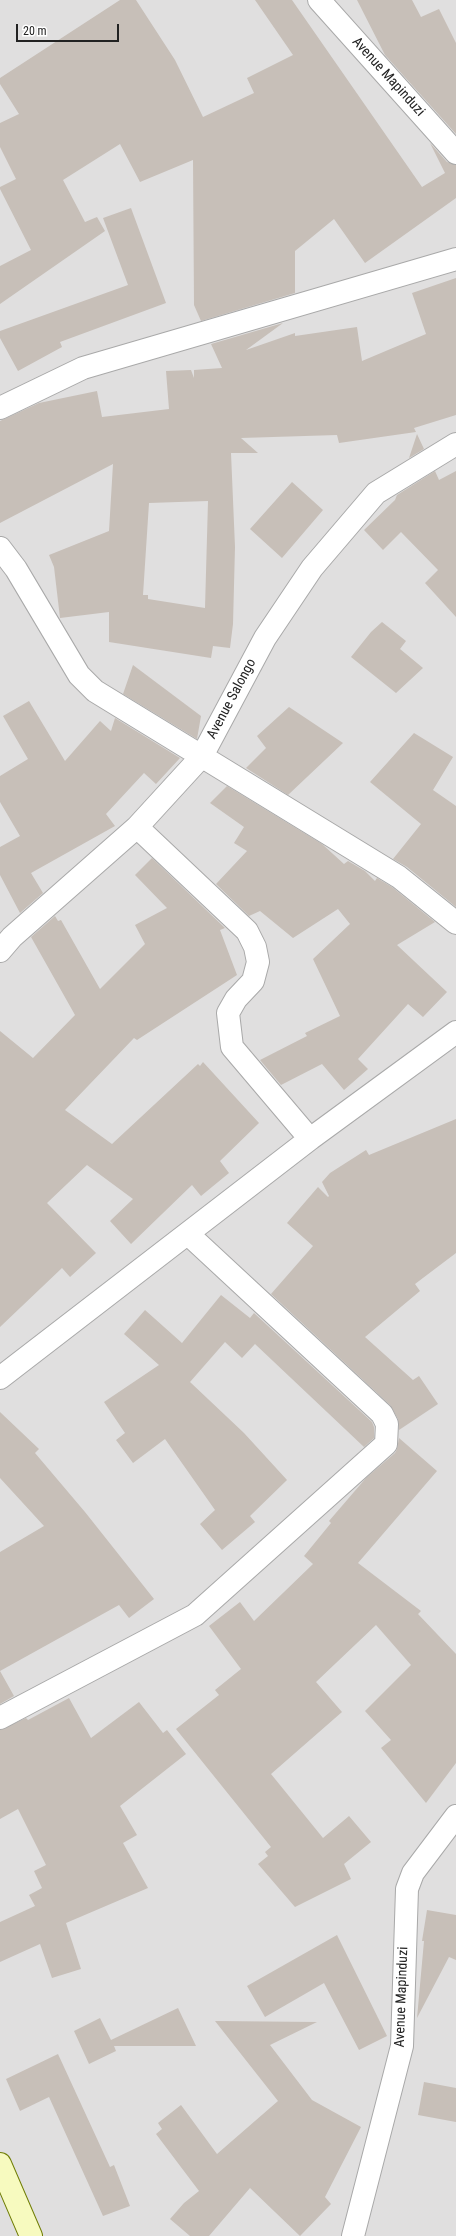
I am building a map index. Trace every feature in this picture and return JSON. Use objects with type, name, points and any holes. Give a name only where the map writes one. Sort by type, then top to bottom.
[{"type":"main road","points":[[0,2164],[31,2236]]},
{"type":"street","name":"Avenue Mapinduzi","points":[[319,0],[456,153]]},
{"type":"street","points":[[0,408],[83,368],[456,259]]},
{"type":"street","name":"Avenue Salongo","points":[[0,951],[12,937],[137,827],[202,756],[265,638],[312,568],[376,493],[456,444]]},
{"type":"street","points":[[0,548],[16,569],[79,675],[95,691],[399,877],[456,923]]},
{"type":"street","points":[[137,827],[247,931],[255,947],[258,962],[253,981],[236,999],[228,1013],[232,1047],[310,1139]]},
{"type":"street","points":[[0,1378],[310,1139],[456,1032]]},
{"type":"street","points":[[0,1718],[195,1615],[386,1444],[387,1424],[382,1414],[188,1234]]},
{"type":"street","name":"Avenue Mapinduzi","points":[[353,2236],[402,2046],[406,1888],[413,1873],[456,1816]]},
{"type":"shaded area","points":[[0,0],[456,0],[456,2236],[0,2236]]},
{"type":"building","points":[[120,0],[136,0],[175,60],[203,117],[254,93],[247,78],[293,55],[255,0],[292,0],[422,187],[445,173],[430,143],[447,162],[456,165],[456,198],[365,263],[334,219],[295,251],[295,293],[201,321],[194,305],[193,160],[140,182],[120,144],[63,180],[85,222],[97,217],[105,231],[0,304],[0,266],[31,250],[0,189],[0,187],[16,179],[0,147],[0,123],[19,114],[0,84],[0,78]]},
{"type":"building","points":[[357,0],[412,0],[421,17],[439,9],[456,43],[456,134],[385,55]]},
{"type":"building","points":[[131,208],[166,303],[60,342],[62,347],[18,371],[0,338],[0,331],[128,285],[103,218]]},
{"type":"building","points":[[456,278],[456,415],[414,428],[416,432],[339,443],[337,435],[241,438],[258,453],[231,453],[235,547],[233,624],[230,648],[213,646],[211,658],[109,642],[109,612],[60,618],[54,567],[49,555],[109,531],[113,464],[0,523],[0,421],[39,403],[97,391],[102,417],[169,409],[166,371],[191,370],[194,378],[194,370],[222,368],[211,344],[283,323],[246,350],[295,333],[295,336],[357,327],[362,361],[426,334],[412,293]],"holes":[[[208,501],[205,608],[148,599],[148,595],[143,595],[149,503]]]},
{"type":"building","points":[[417,434],[424,449],[409,458]]},
{"type":"building","points":[[435,471],[439,480],[456,471],[456,617],[425,583],[438,570],[401,532],[383,550],[364,530],[395,500],[397,495]]},
{"type":"building","points":[[292,482],[323,510],[282,558],[250,529]]},
{"type":"building","points":[[382,622],[406,641],[400,649],[423,668],[396,693],[351,657],[371,632]]},
{"type":"building","points":[[133,665],[201,716],[197,739],[123,694]]},
{"type":"building","points":[[29,701],[65,761],[100,721],[111,731],[115,718],[180,758],[156,784],[144,773],[106,814],[115,826],[31,873],[43,893],[20,913],[0,875],[0,847],[20,836],[0,802],[0,776],[28,759],[3,716]]},
{"type":"building","points":[[289,707],[343,743],[288,795],[246,768],[266,748],[257,736]]},
{"type":"building","points":[[414,733],[453,757],[433,790],[456,806],[456,907],[407,867],[393,859],[421,824],[370,782]]},
{"type":"building","points":[[227,786],[322,844],[344,864],[348,861],[365,871],[375,881],[377,878],[392,887],[435,922],[397,945],[447,992],[423,1017],[408,1004],[358,1059],[368,1069],[344,1090],[322,1064],[281,1085],[260,1060],[307,1036],[305,1033],[340,1016],[313,959],[350,924],[338,909],[293,938],[260,911],[249,916],[216,884],[247,851],[234,843],[244,827],[210,803]]},
{"type":"building","points":[[152,858],[225,928],[220,930],[237,975],[137,1040],[134,1038],[65,1110],[112,1144],[198,1064],[200,1066],[203,1062],[259,1123],[220,1161],[229,1173],[201,1196],[192,1185],[131,1244],[110,1221],[133,1199],[87,1165],[47,1203],[96,1253],[70,1277],[62,1268],[0,1327],[0,1031],[33,1058],[75,1015],[31,937],[55,916],[58,921],[61,920],[100,989],[145,944],[135,925],[167,908],[135,875]]},
{"type":"building","points":[[456,1119],[456,1253],[415,1284],[420,1291],[365,1337],[413,1380],[419,1376],[438,1404],[399,1430],[398,1419],[390,1405],[271,1294],[313,1246],[287,1223],[318,1187],[328,1197],[329,1196],[322,1182],[330,1173],[366,1150],[369,1155]]},
{"type":"building","points":[[221,1295],[250,1318],[254,1313],[372,1422],[374,1427],[374,1438],[364,1447],[255,1344],[242,1358],[225,1342],[190,1382],[244,1433],[287,1480],[250,1516],[255,1522],[222,1550],[200,1524],[215,1510],[165,1439],[133,1463],[116,1440],[125,1433],[104,1402],[159,1365],[124,1334],[145,1310],[182,1343]]},
{"type":"building","points":[[0,1412],[39,1449],[35,1453],[85,1512],[154,1599],[129,1618],[119,1605],[0,1671],[0,1552],[44,1526],[0,1478]]},
{"type":"building","points":[[399,1438],[437,1471],[358,1563],[421,1611],[418,1614],[456,1654],[456,1763],[426,1803],[381,1748],[391,1740],[365,1711],[411,1665],[376,1625],[316,1682],[342,1712],[271,1774],[323,1838],[349,1816],[371,1842],[344,1864],[351,1879],[295,1907],[258,1864],[268,1856],[265,1852],[271,1847],[176,1729],[219,1695],[215,1690],[241,1669],[209,1626],[240,1602],[254,1621],[313,1564],[304,1556],[331,1523],[329,1521],[366,1478],[395,1453]]},
{"type":"building","points":[[0,1671],[14,1696],[0,1704]]},
{"type":"building","points":[[69,1698],[91,1738],[139,1702],[163,1733],[167,1730],[186,1754],[120,1806],[137,1835],[123,1843],[148,1888],[66,1923],[81,1969],[52,1978],[40,1944],[0,1962],[0,1922],[35,1906],[29,1895],[42,1888],[34,1871],[46,1865],[18,1809],[0,1819],[0,1730],[26,1718],[28,1720]]},
{"type":"building","points":[[427,1910],[456,1915],[456,1960],[449,1957],[417,2018],[424,1941],[422,1941]]},
{"type":"building","points":[[337,1935],[387,2036],[359,2050],[324,1983],[265,2017],[247,1986]]},
{"type":"building","points":[[178,2008],[196,2046],[114,2046],[116,2051],[89,2064],[74,2031],[100,2018],[111,2040]]},
{"type":"building","points":[[215,2021],[317,2022],[270,2045],[312,2100],[361,2127],[325,2197],[331,2204],[300,2236],[250,2188],[209,2236],[190,2236],[170,2219],[184,2203],[199,2191],[156,2134],[162,2129],[158,2123],[181,2105],[217,2154],[278,2101]]},
{"type":"building","points":[[58,2054],[110,2167],[114,2165],[130,2206],[103,2216],[49,2097],[20,2111],[6,2079]]},
{"type":"building","points":[[424,2082],[456,2088],[456,2122],[418,2115]]}]
